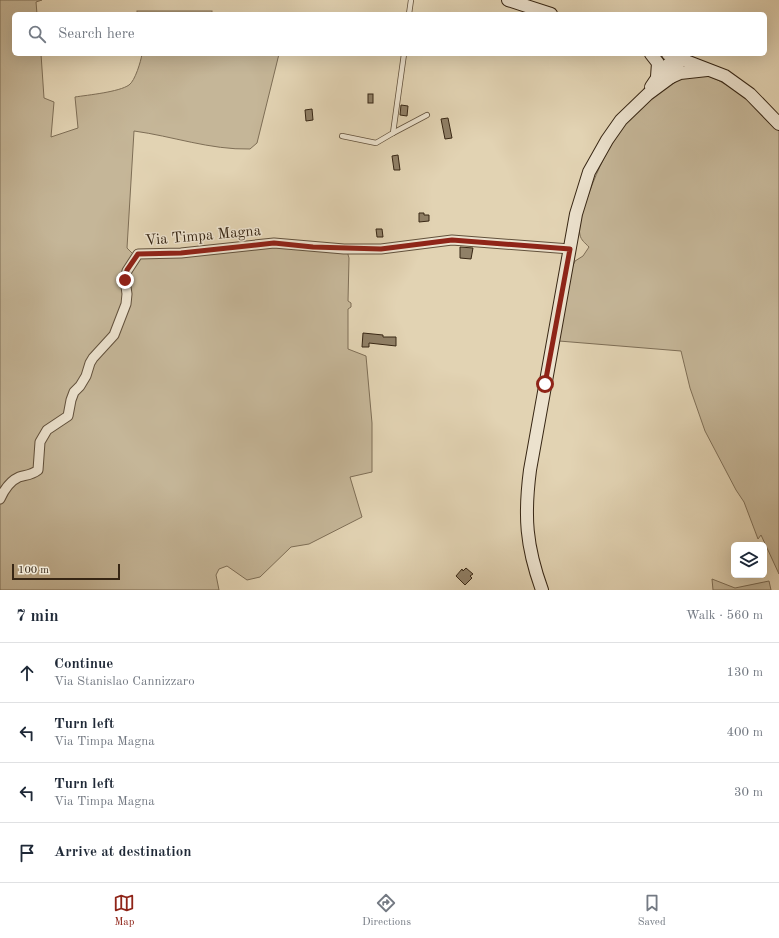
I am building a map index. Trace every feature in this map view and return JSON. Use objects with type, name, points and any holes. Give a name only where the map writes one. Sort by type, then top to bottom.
[{"type":"street","points":[[508,0],[544,12]]},
{"type":"street","points":[[653,56],[658,63],[657,77]]},
{"type":"street","points":[[648,94],[657,77],[674,60],[673,56]]},
{"type":"street","points":[[673,56],[725,76],[750,94],[779,124]]},
{"type":"street","points":[[671,77],[677,69],[673,56]]},
{"type":"street","points":[[542,590],[528,540],[526,510],[527,493],[576,214],[589,172],[607,140],[621,120],[648,94],[671,77],[680,73],[712,70]]},
{"type":"street","name":"Via Timpa Magna","points":[[0,499],[10,483],[38,470],[40,442],[47,430],[68,416],[74,392],[86,376],[90,363],[114,335],[126,304],[128,294],[125,280],[127,270],[138,254],[181,253],[274,243],[328,248],[381,249],[452,240],[570,249]]},
{"type":"lane","points":[[409,12],[411,0]]},
{"type":"lane","points":[[393,133],[404,56]]},
{"type":"lane","points":[[342,136],[376,143],[427,115]]},
{"type":"shaded area","points":[[0,0],[42,0],[36,2],[37,12],[12,12],[12,56],[41,56],[44,98],[54,102],[51,137],[78,128],[75,97],[111,91],[129,85],[139,66],[142,56],[279,56],[257,143],[250,149],[235,149],[206,145],[134,131],[127,248],[133,254],[124,299],[112,334],[66,413],[45,428],[35,468],[0,493]]},
{"type":"shaded area","points":[[137,11],[212,11],[212,12]]},
{"type":"shaded area","points":[[706,75],[728,85],[746,98],[779,131],[779,574],[767,548],[767,542],[764,542],[761,535],[758,539],[744,502],[736,490],[705,431],[690,388],[681,351],[559,341],[572,268],[575,261],[583,256],[589,247],[582,240],[580,235],[579,226],[581,217],[593,183],[607,152],[626,123],[637,111],[671,83],[685,76]]},
{"type":"shaded area","points":[[274,245],[347,251],[349,258],[348,301],[351,303],[351,307],[348,309],[348,349],[366,356],[372,423],[372,472],[350,477],[362,517],[309,544],[291,547],[260,577],[247,580],[227,566],[219,569],[216,575],[219,590],[0,590],[0,504],[12,484],[32,476],[42,442],[47,433],[70,417],[73,400],[91,367],[116,336],[127,278],[140,255]]},
{"type":"shaded area","points":[[712,579],[735,588],[769,581],[771,590],[713,590]]},
{"type":"building","points":[[368,94],[373,94],[373,103],[368,103]]},
{"type":"building","points":[[401,105],[408,106],[407,116],[400,115]]},
{"type":"building","points":[[312,109],[313,120],[306,121],[305,110]]},
{"type":"building","points":[[448,118],[452,138],[445,139],[441,119]]},
{"type":"building","points":[[398,155],[400,170],[394,170],[392,156]]},
{"type":"building","points":[[419,213],[429,215],[429,221],[419,222]]},
{"type":"building","points":[[376,229],[382,229],[383,237],[377,237]]},
{"type":"building","points":[[460,247],[473,248],[471,259],[460,258]]},
{"type":"building","points":[[363,333],[383,335],[383,337],[396,337],[396,346],[369,343],[369,347],[362,347]]},
{"type":"building","points":[[466,568],[473,574],[470,576],[472,578],[465,585],[456,576],[462,569],[463,571]]},
{"type":"route","points":[[125,280],[127,270],[138,254],[181,253],[274,243],[344,249],[381,249],[452,240],[570,249],[545,384]]}]
